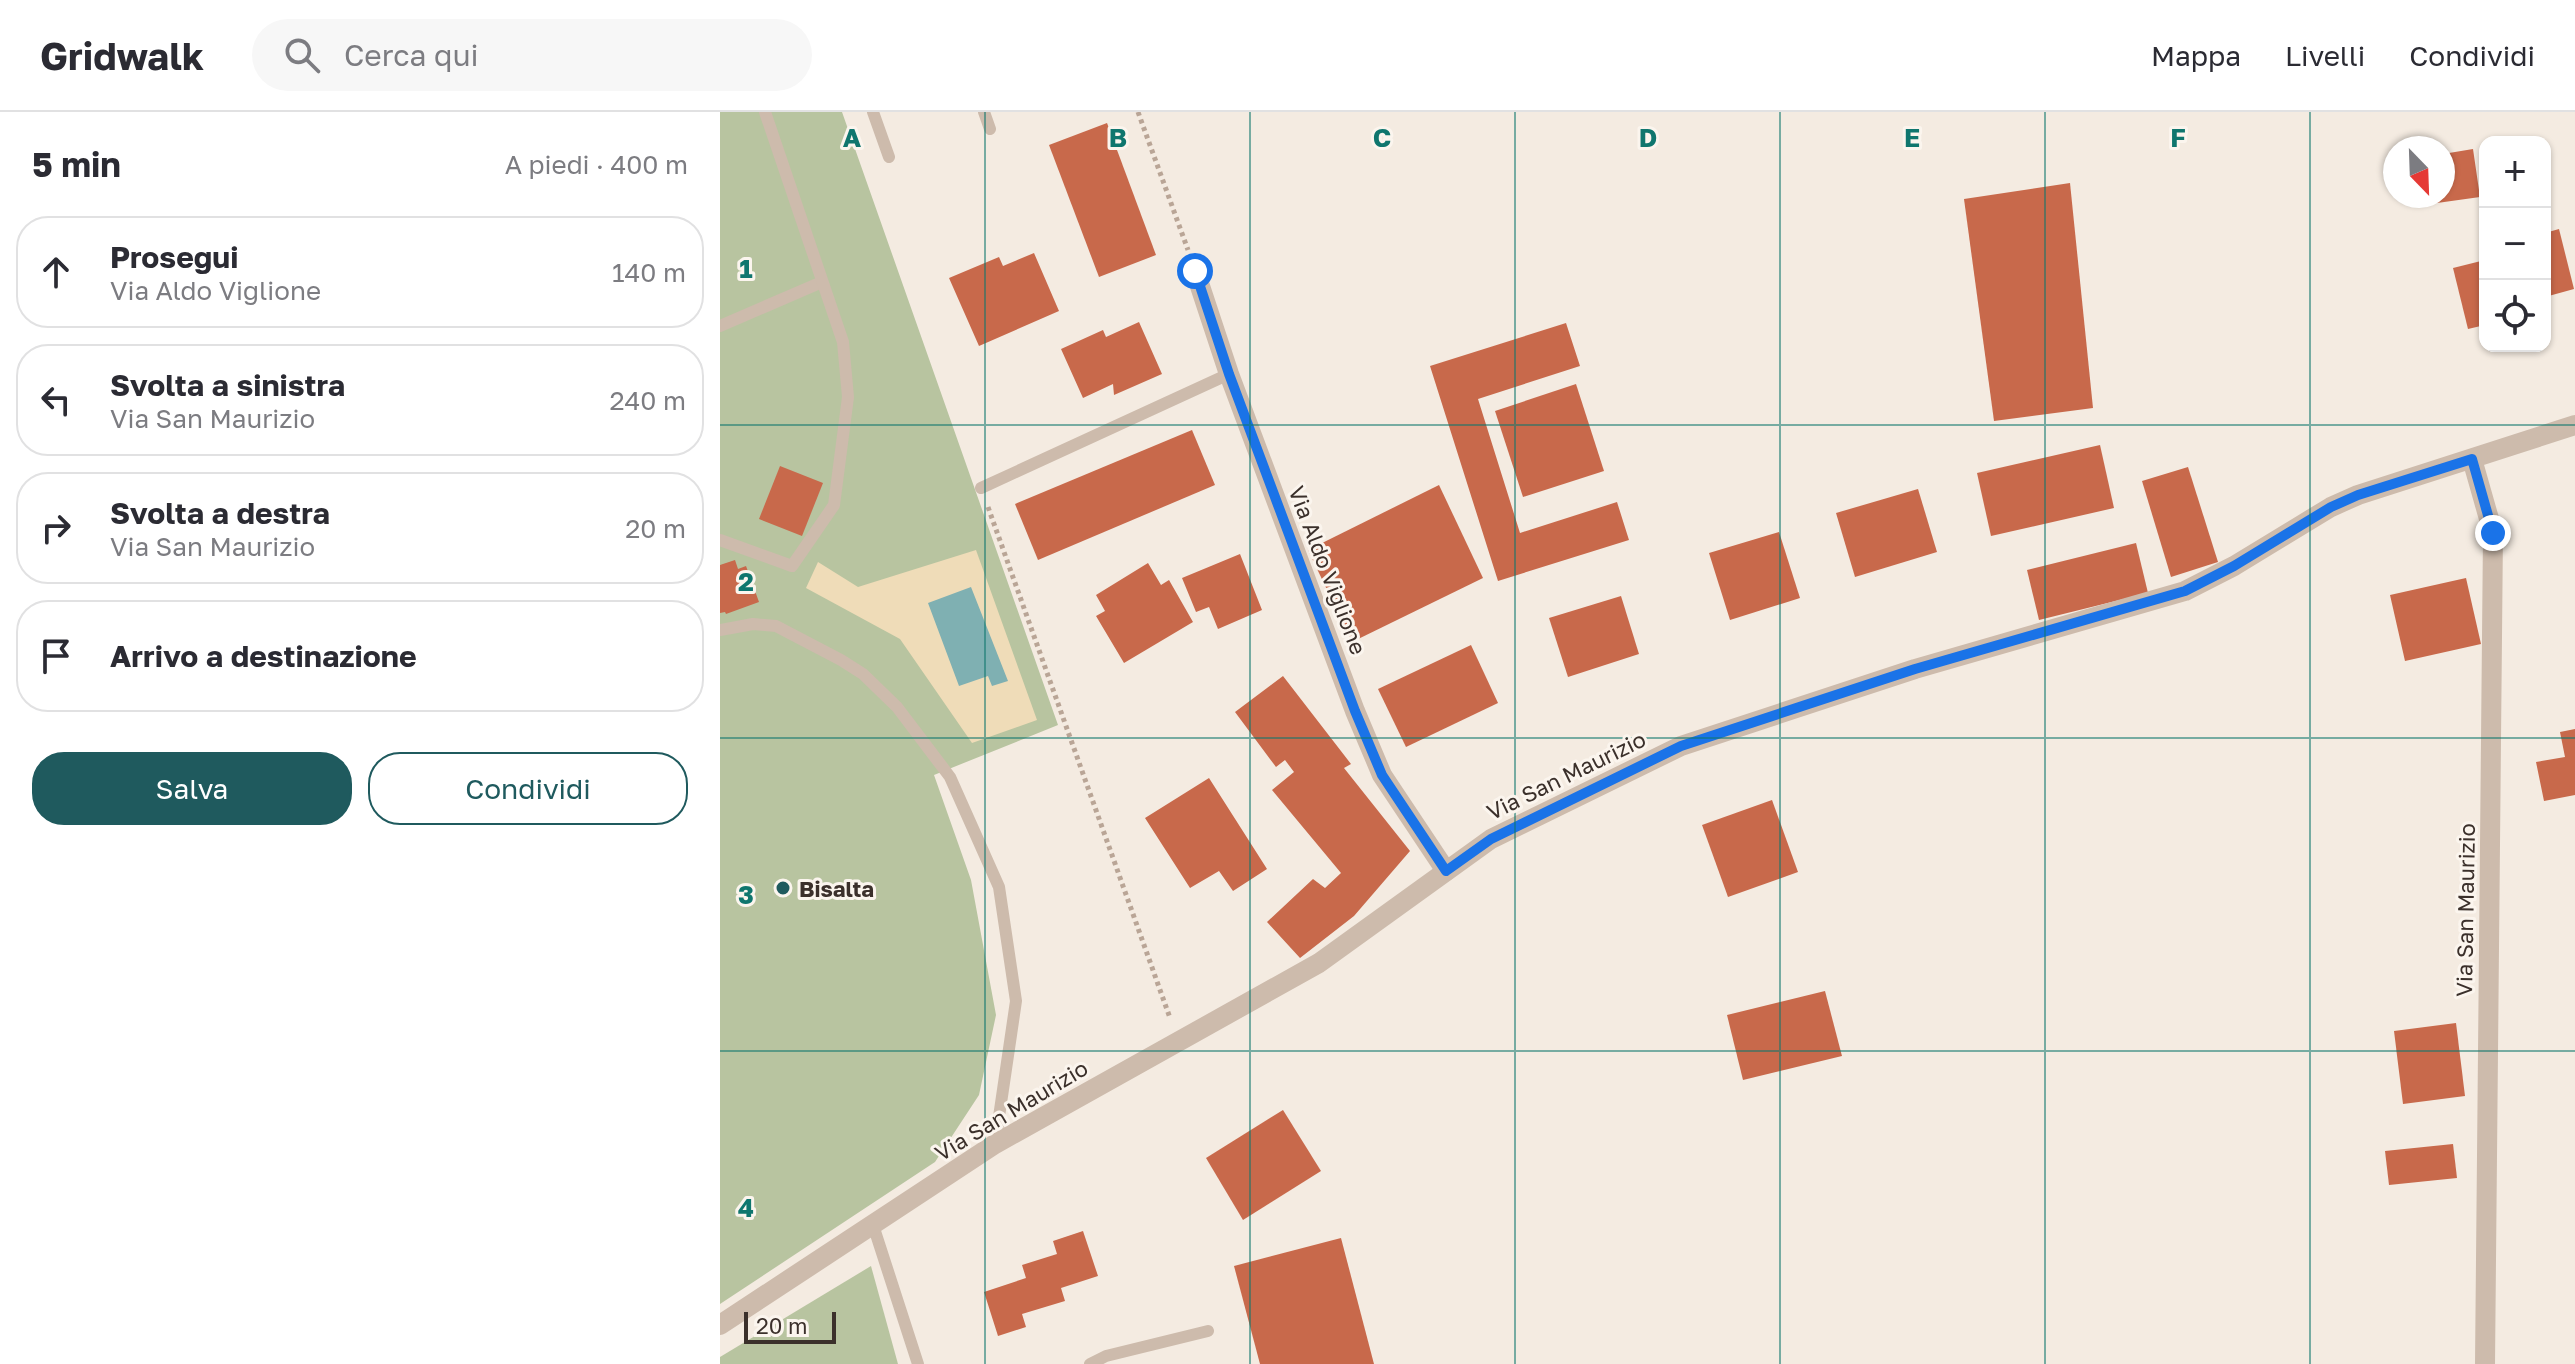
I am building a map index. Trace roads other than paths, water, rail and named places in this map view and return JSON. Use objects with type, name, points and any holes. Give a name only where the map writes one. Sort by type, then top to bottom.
[{"type":"street","name":"Via Aldo Viglione","points":[[1195,271],[1229,374],[1349,696],[1382,775],[1446,871]]},
{"type":"street","name":"Via San Maurizio","points":[[720,1325],[995,1144],[1319,963],[1491,839],[1681,746],[1915,669],[2185,591],[2234,566],[2331,507],[2358,495],[2575,425]]},
{"type":"street","name":"Via San Maurizio","points":[[2472,459],[2493,533],[2485,1364]]},
{"type":"lane","points":[[720,540],[792,566],[834,505],[848,397],[843,342],[765,112]]},
{"type":"lane","points":[[873,112],[889,157]]},
{"type":"lane","points":[[984,112],[990,129]]},
{"type":"lane","points":[[720,326],[822,282]]},
{"type":"lane","points":[[981,488],[1229,374]]},
{"type":"lane","points":[[720,630],[753,624],[776,626],[852,667],[897,707],[950,777],[999,887],[1016,1001],[995,1144]]},
{"type":"lane","points":[[873,1225],[918,1364]]},
{"type":"lane","points":[[1090,1364],[1106,1356],[1208,1331]]},
{"type":"water","points":[[971,587],[1008,681],[992,686],[988,676],[959,686],[928,603]]},
{"type":"place","name":"Bisalta","points":[[783,888]]}]
